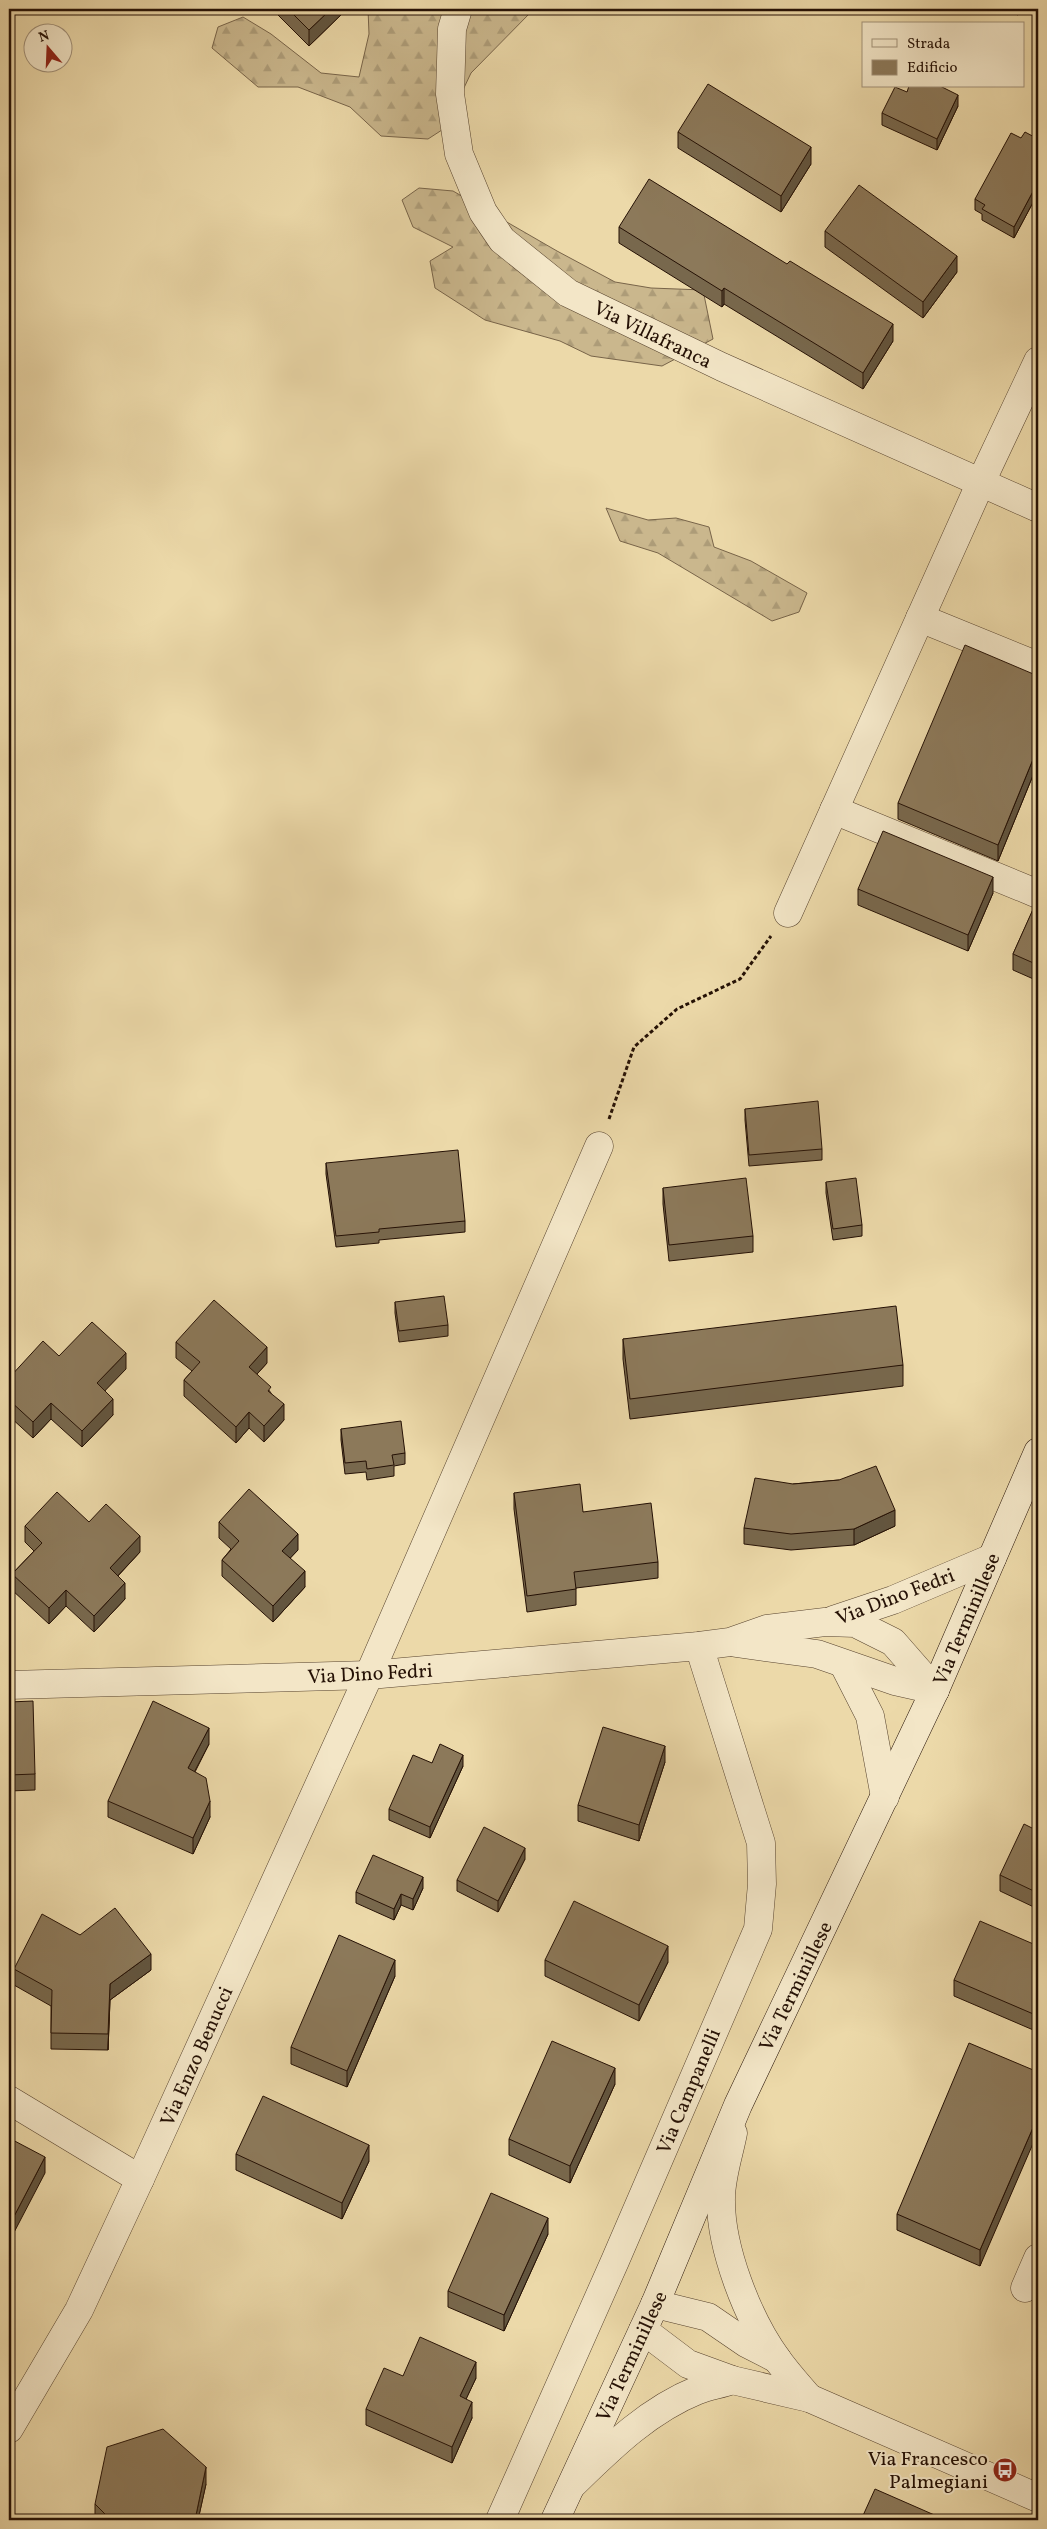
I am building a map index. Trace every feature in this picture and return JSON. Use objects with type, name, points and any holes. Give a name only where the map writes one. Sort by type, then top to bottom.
[{"type":"street","name":"Via Villafranca","points":[[458,9],[452,29],[450,94],[459,154],[483,212],[502,240],[568,293],[722,367],[1038,508]]},
{"type":"street","points":[[788,913],[981,482],[1038,361]]},
{"type":"street","points":[[920,618],[1038,666]]},
{"type":"street","points":[[834,810],[1038,894]]},
{"type":"street","name":"Via Enzo Benucci","points":[[9,2429],[79,2310],[140,2179],[369,1675],[599,1146]]},
{"type":"street","name":"Via Terminillese","points":[[555,2520],[655,2304],[738,2105],[935,1690],[1038,1452]]},
{"type":"street","name":"Via Dino Fedri","points":[[825,1622],[893,1600],[992,1558]]},
{"type":"street","name":"Via Dino Fedri","points":[[9,1685],[369,1675],[700,1646],[730,1642],[766,1629],[825,1622],[855,1623],[893,1642],[935,1690]]},
{"type":"street","name":"Via Dino Fedri","points":[[730,1642],[817,1654],[844,1665],[895,1681],[935,1690]]},
{"type":"street","name":"Via Campanelli","points":[[500,2520],[619,2252],[758,1929],[762,1884],[761,1844],[700,1646]]},
{"type":"street","points":[[844,1665],[870,1716],[885,1797]]},
{"type":"street","points":[[9,2100],[140,2179]]},
{"type":"street","points":[[738,2105],[721,2197],[724,2229],[735,2271],[751,2312],[777,2359],[809,2398]]},
{"type":"street","points":[[1025,2288],[1038,2258]]},
{"type":"street","points":[[655,2304],[708,2316],[746,2343],[777,2359]]},
{"type":"street","points":[[643,2330],[688,2364],[732,2380],[809,2398],[1038,2498]]},
{"type":"street","points":[[570,2488],[619,2439],[658,2411],[698,2390],[732,2380]]},
{"type":"path","points":[[599,1146],[634,1047],[677,1009],[740,979],[788,913]]},
{"type":"green space","points":[[368,9],[544,9],[531,12],[471,73],[445,128],[428,139],[381,136],[350,107],[298,87],[258,87],[212,48],[218,27],[243,17],[271,34],[321,73],[359,77],[369,34]]},
{"type":"green space","points":[[419,188],[453,191],[615,282],[651,288],[703,290],[713,339],[662,366],[591,356],[560,341],[485,320],[435,288],[430,261],[453,247],[413,227],[402,200]]},
{"type":"green space","points":[[606,508],[648,520],[676,518],[709,527],[714,547],[751,561],[807,593],[799,612],[772,621],[658,553],[620,541]]},
{"type":"building","points":[[288,9],[331,9],[309,30]]},
{"type":"building","points":[[708,84],[811,147],[781,196],[678,132]]},
{"type":"building","points":[[894,88],[907,92],[908,88],[944,88],[958,95],[937,139],[882,113]]},
{"type":"building","points":[[1025,132],[1038,139],[1038,182],[1014,227],[982,209],[985,205],[975,199],[1011,133],[1021,138]]},
{"type":"building","points":[[649,179],[787,264],[790,261],[893,324],[863,373],[724,288],[722,291],[619,227]]},
{"type":"building","points":[[859,185],[957,256],[923,302],[825,231]]},
{"type":"building","points":[[965,645],[1038,676],[1038,747],[998,845],[898,803]]},
{"type":"building","points":[[883,831],[993,877],[968,935],[858,889]]},
{"type":"building","points":[[1038,898],[1038,965],[1013,954]]},
{"type":"building","points":[[818,1101],[822,1149],[749,1155],[745,1109]]},
{"type":"building","points":[[458,1150],[465,1221],[379,1229],[379,1232],[336,1236],[326,1163]]},
{"type":"building","points":[[746,1178],[753,1236],[669,1245],[663,1188]]},
{"type":"building","points":[[856,1178],[862,1225],[833,1229],[826,1182]]},
{"type":"building","points":[[444,1296],[448,1325],[399,1331],[395,1302]]},
{"type":"building","points":[[214,1300],[267,1347],[249,1367],[271,1387],[268,1391],[284,1404],[264,1426],[249,1412],[236,1427],[184,1380],[200,1362],[176,1342]]},
{"type":"building","points":[[896,1306],[903,1365],[630,1399],[623,1339]]},
{"type":"building","points":[[92,1322],[126,1353],[97,1383],[113,1399],[82,1431],[51,1403],[33,1422],[9,1400],[9,1378],[43,1341],[59,1356]]},
{"type":"building","points":[[401,1421],[405,1453],[392,1455],[394,1465],[367,1469],[366,1461],[345,1463],[341,1429]]},
{"type":"building","points":[[876,1466],[895,1510],[854,1529],[791,1534],[744,1528],[755,1478],[793,1484],[839,1480]]},
{"type":"building","points":[[580,1484],[583,1512],[651,1503],[658,1562],[574,1572],[576,1589],[527,1596],[514,1493]]},
{"type":"building","points":[[249,1489],[298,1534],[282,1551],[305,1571],[273,1606],[222,1560],[239,1541],[219,1522]]},
{"type":"building","points":[[57,1492],[89,1522],[106,1504],[140,1536],[110,1568],[125,1583],[94,1616],[66,1590],[49,1608],[12,1574],[42,1543],[25,1526]]},
{"type":"building","points":[[33,1701],[35,1774],[9,1775],[9,1702]]},
{"type":"building","points":[[153,1701],[209,1728],[188,1768],[206,1778],[210,1801],[193,1838],[108,1801]]},
{"type":"building","points":[[603,1727],[665,1746],[639,1825],[578,1805]]},
{"type":"building","points":[[440,1744],[463,1755],[430,1827],[389,1809],[413,1755],[432,1763]]},
{"type":"building","points":[[1024,1824],[1038,1831],[1038,1893],[1000,1875]]},
{"type":"building","points":[[484,1827],[525,1848],[498,1901],[457,1880]]},
{"type":"building","points":[[373,1855],[423,1877],[413,1899],[401,1894],[394,1909],[356,1892]]},
{"type":"building","points":[[574,1901],[668,1946],[639,2005],[545,1960]]},
{"type":"building","points":[[115,1908],[151,1954],[110,1984],[108,2034],[51,2033],[52,1990],[14,1969],[42,1914],[80,1935]]},
{"type":"building","points":[[980,1921],[1038,1946],[1038,2016],[954,1980]]},
{"type":"building","points":[[339,1935],[395,1960],[347,2071],[291,2047]]},
{"type":"building","points":[[552,2041],[615,2068],[570,2166],[509,2139]]},
{"type":"building","points":[[969,2043],[1038,2072],[1038,2116],[980,2250],[897,2214]]},
{"type":"building","points":[[263,2096],[369,2145],[342,2203],[236,2154]]},
{"type":"building","points":[[9,2138],[45,2157],[9,2226]]},
{"type":"building","points":[[491,2193],[548,2218],[504,2315],[448,2291]]},
{"type":"building","points":[[420,2337],[476,2362],[460,2396],[472,2402],[452,2447],[366,2409],[384,2368],[403,2376]]},
{"type":"building","points":[[163,2429],[206,2467],[195,2520],[111,2520],[95,2504],[107,2447]]},
{"type":"building","points":[[875,2489],[939,2517],[938,2520],[861,2520]]},
{"type":"place","name":"Via Francesco Palmegiani","points":[[1005,2470]]}]
